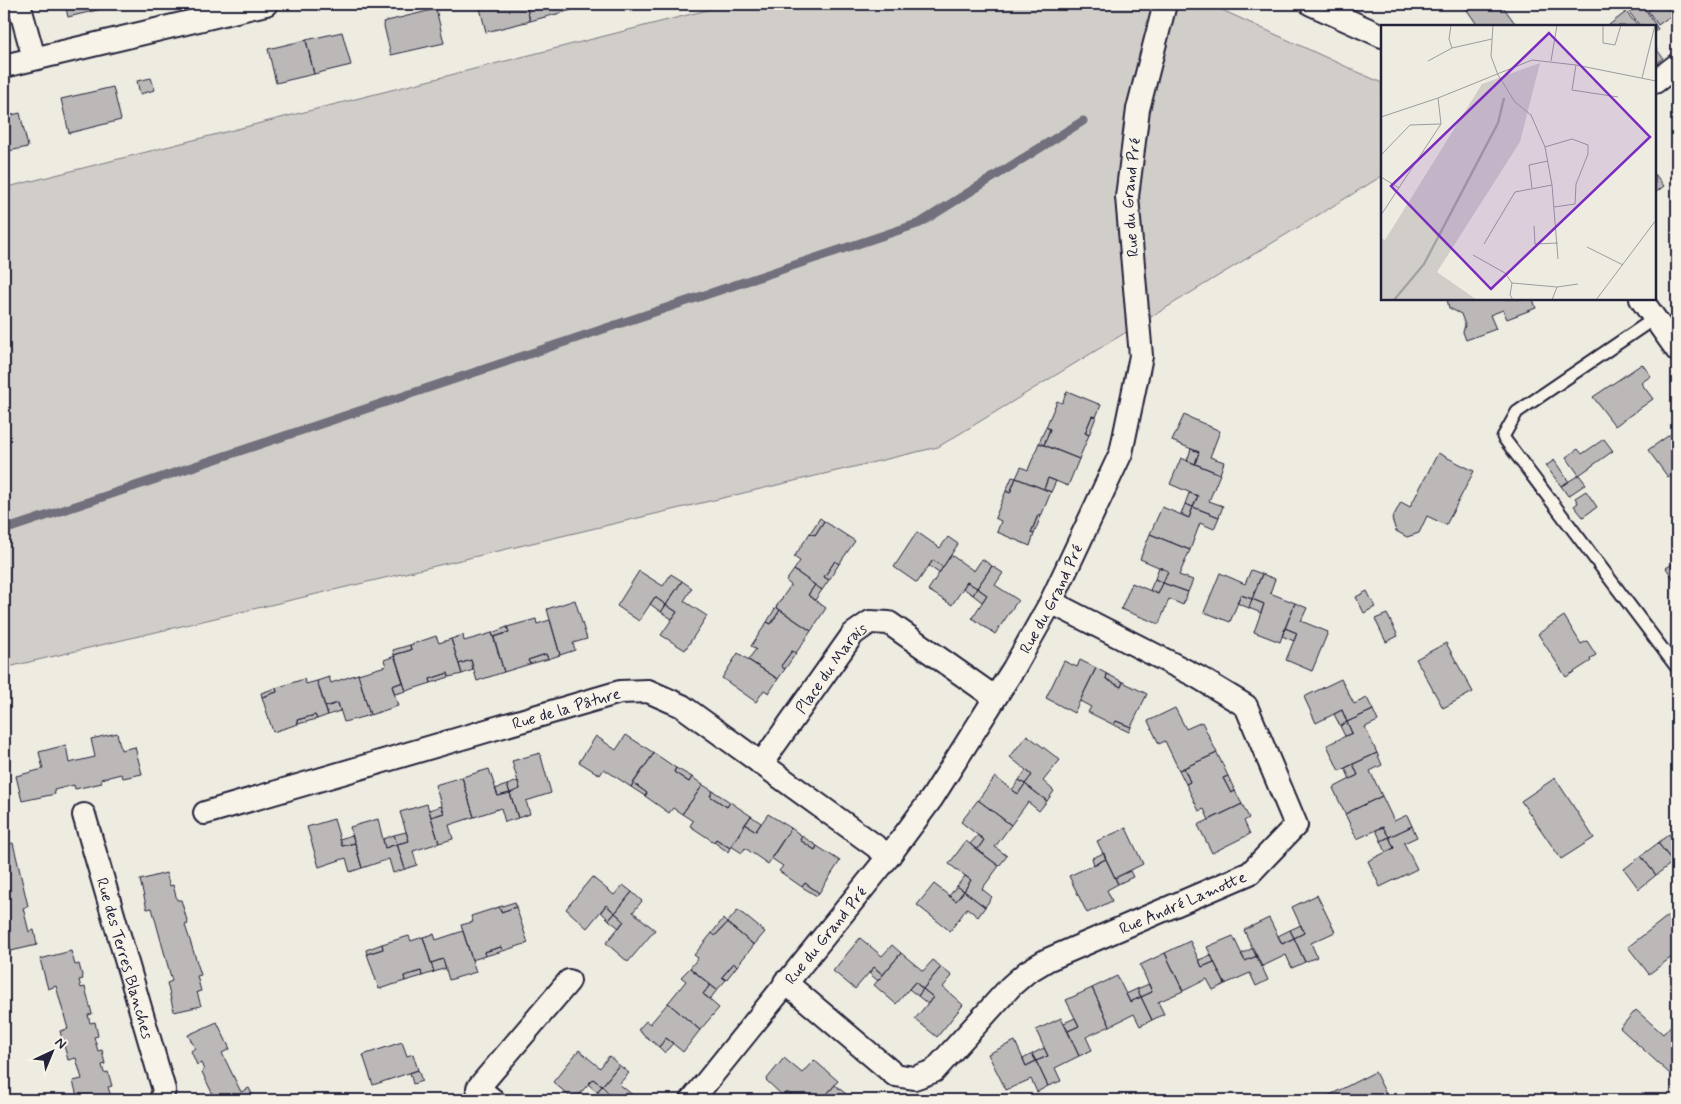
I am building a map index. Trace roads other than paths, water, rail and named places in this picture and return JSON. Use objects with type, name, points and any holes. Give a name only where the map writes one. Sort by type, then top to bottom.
[{"type":"street","points":[[19,4],[34,58]]},
{"type":"street","points":[[4,66],[266,4]]},
{"type":"street","name":"Rue du Grand Pré","points":[[692,1100],[785,982],[890,856],[932,798],[1051,602],[1121,453],[1141,356],[1126,198],[1138,109],[1165,4]]},
{"type":"street","points":[[1311,4],[1381,36]]},
{"type":"street","points":[[1656,81],[1677,65]]},
{"type":"street","points":[[1642,300],[1677,350]]},
{"type":"street","name":"Rue André Lamotte","points":[[785,982],[895,1075],[914,1078],[934,1071],[1027,972],[1047,960],[1250,873],[1296,825],[1246,706],[1198,677],[1051,602]]},
{"type":"street","name":"Place du Marais","points":[[761,764],[853,634],[870,622],[889,623],[994,697]]},
{"type":"street","name":"Rue de la Pâture","points":[[205,813],[620,692],[648,691],[682,706],[890,856]]},
{"type":"street","name":"Rue des Terres Blanches","points":[[84,815],[164,1090],[161,1100]]},
{"type":"street","points":[[492,1100],[478,1088],[569,981]]},
{"type":"lane","points":[[1655,318],[1517,412],[1504,437],[1677,668]]},
{"type":"waterway","points":[[4,530],[920,223],[1083,121]]}]
